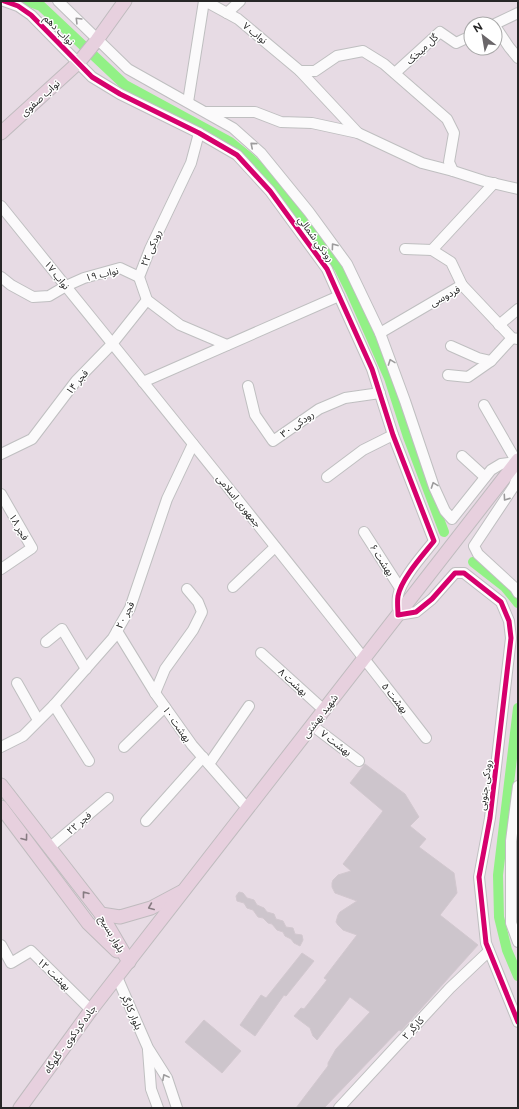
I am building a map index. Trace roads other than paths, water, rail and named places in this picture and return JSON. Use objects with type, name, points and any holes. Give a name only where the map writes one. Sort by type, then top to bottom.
[{"type":"main road","points":[[97,40],[125,1]]},
{"type":"main road","name":"نواب صفوی","points":[[1,133],[79,62],[97,40]]},
{"type":"main road","name":"شهید بهشتی","points":[[122,970],[516,465]]},
{"type":"main road","name":"بلوار بسیج","points":[[1,785],[101,914],[122,970]]},
{"type":"main road","name":"بلوار بسیج","points":[[1,807],[122,970]]},
{"type":"main road","points":[[101,914],[120,917],[151,908],[186,889]]},
{"type":"main road","name":"جاده کردکوی - گلوگاه","points":[[20,1108],[122,970]]},
{"type":"street","name":"نواب دهم","points":[[4,1],[18,6],[31,15],[79,62]]},
{"type":"street","name":"نواب دهم","points":[[58,1],[97,40]]},
{"type":"street","name":"نواب ۷","points":[[205,1],[238,19],[300,71],[358,133]]},
{"type":"street","points":[[188,102],[205,1]]},
{"type":"street","points":[[227,13],[240,1]]},
{"type":"street","points":[[503,21],[518,13]]},
{"type":"street","name":"گل میخک","points":[[395,73],[440,32],[456,43],[463,40]]},
{"type":"street","points":[[503,38],[518,58]]},
{"type":"street","name":"رودکي شمالي","points":[[97,40],[128,69],[207,112],[233,128],[261,153],[309,212],[347,264],[380,333],[406,401],[434,487],[445,511],[452,519],[485,477]]},
{"type":"street","points":[[300,71],[315,71],[338,56],[363,51],[384,64],[447,119],[454,133],[449,162],[453,171]]},
{"type":"street","name":"رودکي شمالي","points":[[79,62],[92,77],[199,133],[237,155],[270,191],[327,269],[372,369],[393,435],[434,541],[400,588]]},
{"type":"street","points":[[207,112],[255,112],[281,122],[312,123],[358,133],[422,163],[518,189]]},
{"type":"street","name":"رودکی ۲۲","points":[[147,300],[139,277],[150,249],[191,163],[199,133]]},
{"type":"street","points":[[432,250],[494,183]]},
{"type":"street","name":"نواب ۱۷","points":[[1,206],[112,344]]},
{"type":"street","points":[[405,249],[432,250],[450,262],[462,285]]},
{"type":"street","name":"نواب ۱۹","points":[[1,277],[11,285],[33,297],[49,296],[84,278],[120,268],[139,277]]},
{"type":"street","name":"فردوسی","points":[[380,333],[462,285],[499,325],[515,339]]},
{"type":"street","points":[[143,382],[340,296]]},
{"type":"street","points":[[147,300],[180,325],[227,345]]},
{"type":"street","name":"فجر ۱۴","points":[[1,454],[32,439],[76,381],[112,344],[147,300]]},
{"type":"street","points":[[499,325],[518,309]]},
{"type":"street","points":[[448,375],[468,377],[491,361],[515,339]]},
{"type":"street","name":"جمهوری اسلامی","points":[[112,344],[364,658]]},
{"type":"street","points":[[451,346],[478,358],[491,361]]},
{"type":"street","name":"رودکی ۳۰","points":[[248,386],[255,415],[272,441],[319,409],[345,398],[380,393]]},
{"type":"street","points":[[484,405],[516,465],[517,477],[514,486],[474,546],[478,554],[515,588],[518,593]]},
{"type":"street","points":[[327,477],[363,450],[393,435]]},
{"type":"street","name":"فجر ۲۰","points":[[1,747],[23,736],[113,638],[130,608],[167,499],[193,444]]},
{"type":"street","points":[[462,456],[485,477],[496,466],[501,464],[516,465]]},
{"type":"street","name":"فجر ۱۸","points":[[1,494],[32,548],[1,569]]},
{"type":"street","name":"بهشت ۶","points":[[364,532],[400,588]]},
{"type":"street","points":[[233,587],[275,547]]},
{"type":"street","name":"رودکی جنوبی","points":[[398,615],[416,612],[432,599],[455,573],[464,573],[501,602],[509,621],[511,638],[490,818],[479,878],[486,943],[518,1022]]},
{"type":"street","points":[[398,615],[398,598],[400,588]]},
{"type":"street","points":[[155,693],[165,669],[193,630],[202,612],[198,602],[187,589]]},
{"type":"street","points":[[46,642],[62,629],[86,669]]},
{"type":"street","name":"بهشت ۱۰","points":[[117,631],[155,693],[192,745],[248,808]]},
{"type":"street","name":"بهشت ۸","points":[[262,653],[325,711]]},
{"type":"street","name":"بهشت ۵","points":[[364,658],[426,738]]},
{"type":"street","points":[[17,683],[38,720]]},
{"type":"street","points":[[54,704],[89,761]]},
{"type":"street","points":[[146,821],[206,760],[249,706]]},
{"type":"street","points":[[124,747],[165,707]]},
{"type":"street","name":"بهشت ۷","points":[[313,726],[359,761]]},
{"type":"street","points":[[518,786],[511,841],[511,923],[518,942]]},
{"type":"street","name":"فجر ۲۲","points":[[49,848],[108,798]]},
{"type":"street","name":"بهشت ۱۲","points":[[1,945],[11,963],[31,951],[91,1010]]},
{"type":"street","name":"کارگر ۲","points":[[339,1108],[450,988],[489,951]]},
{"type":"street","name":"بلوار کارگر","points":[[122,970],[148,1048],[167,1078],[177,1108]]},
{"type":"street","name":"بلوار کارگر","points":[[148,1048],[151,1089],[158,1108]]},
{"type":"waterway","points":[[27,1],[41,6],[125,85],[230,142],[251,159],[276,183],[339,268],[351,292],[389,378],[408,437],[444,532]]},
{"type":"waterway","points":[[473,562],[505,587],[518,603]]},
{"type":"waterway","points":[[518,708],[498,875],[499,917],[507,950],[518,976]]}]
